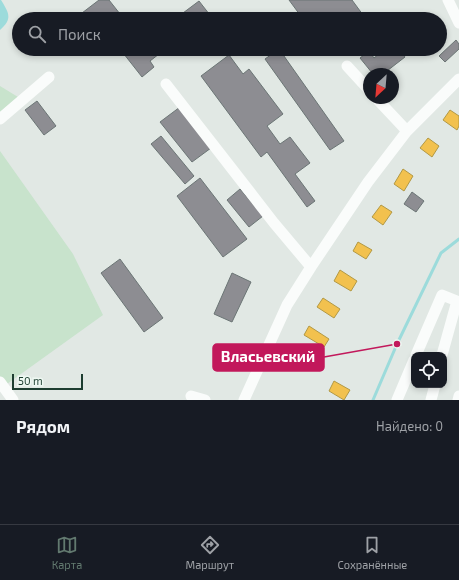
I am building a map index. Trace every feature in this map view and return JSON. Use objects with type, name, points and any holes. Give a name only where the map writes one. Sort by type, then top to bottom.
[{"type":"street","points":[[448,0],[459,23]]},
{"type":"street","points":[[347,66],[363,83]]},
{"type":"street","points":[[0,119],[49,77]]},
{"type":"street","points":[[244,400],[287,305],[311,267],[368,182],[407,132],[459,79]]},
{"type":"street","points":[[166,84],[274,223],[311,267]]},
{"type":"street","points":[[381,104],[407,132]]},
{"type":"street","points":[[417,352],[442,295],[457,301],[443,352]]},
{"type":"street","points":[[397,400],[411,367]]},
{"type":"street","points":[[0,382],[13,400]]},
{"type":"street","points":[[431,400],[434,388]]},
{"type":"street","points":[[191,396],[205,400]]},
{"type":"street","points":[[458,400],[459,396]]},
{"type":"green space","points":[[0,86],[18,97],[0,112]]},
{"type":"green space","points":[[0,151],[73,254],[103,315],[0,389]]},
{"type":"water","points":[[0,0],[8,12],[8,19],[0,30]]},
{"type":"building: Жильё","points":[[450,110],[459,116],[459,126],[457,130],[443,120]]},
{"type":"building: Жильё","points":[[428,138],[439,146],[432,157],[420,148]]},
{"type":"building: Жильё","points":[[403,169],[413,176],[404,191],[394,184]]},
{"type":"building: Жильё","points":[[381,205],[392,212],[383,225],[372,217]]},
{"type":"building: Жильё","points":[[358,242],[372,250],[366,259],[353,251]]},
{"type":"building: Жильё","points":[[340,270],[357,281],[351,291],[334,281]]},
{"type":"building: Жильё","points":[[323,298],[340,309],[334,318],[317,307]]},
{"type":"building: Жильё","points":[[309,326],[329,339],[324,347],[304,335]]},
{"type":"building: Жильё","points":[[334,381],[350,390],[344,400],[329,391]]},
{"type":"building: Промзона","points":[[99,0],[109,0],[118,12],[83,12]]},
{"type":"building: Промзона","points":[[289,0],[352,0],[361,12],[298,12]]},
{"type":"building: Промзона","points":[[199,1],[208,12],[184,12]]},
{"type":"building: Промзона","points":[[456,40],[459,44],[459,49],[445,62],[439,56],[447,56],[447,48]]},
{"type":"building: Промзона","points":[[126,56],[156,56],[150,61],[154,67],[142,77]]},
{"type":"building: Промзона","points":[[228,56],[230,56],[243,74],[249,69],[283,114],[267,126],[280,144],[290,137],[310,163],[295,174],[315,201],[307,207],[267,152],[261,157],[201,76]]},
{"type":"building: Промзона","points":[[269,56],[284,56],[344,141],[330,150],[265,59]]},
{"type":"building: Промзона","points":[[363,56],[373,56],[374,58],[376,56],[405,57],[391,68],[368,68],[360,58]]},
{"type":"building: Промзона","points":[[37,101],[56,126],[44,135],[25,110]]},
{"type":"building: Промзона","points":[[180,107],[211,148],[192,162],[160,122]]},
{"type":"building: Промзона","points":[[161,136],[194,176],[185,184],[151,144]]},
{"type":"building: Промзона","points":[[200,178],[247,239],[223,257],[177,196]]},
{"type":"building: Промзона","points":[[240,189],[263,216],[249,227],[227,200]]},
{"type":"building: Промзона","points":[[412,192],[424,201],[416,212],[404,204]]},
{"type":"building: Промзона","points":[[120,259],[163,318],[144,332],[101,273]]},
{"type":"building: Промзона","points":[[232,273],[251,282],[232,322],[214,314]]},
{"type":"waterway","points":[[373,400],[397,344],[441,253],[459,239]]},
{"type":"place","name":"Власьевский","points":[[397,344]]}]
